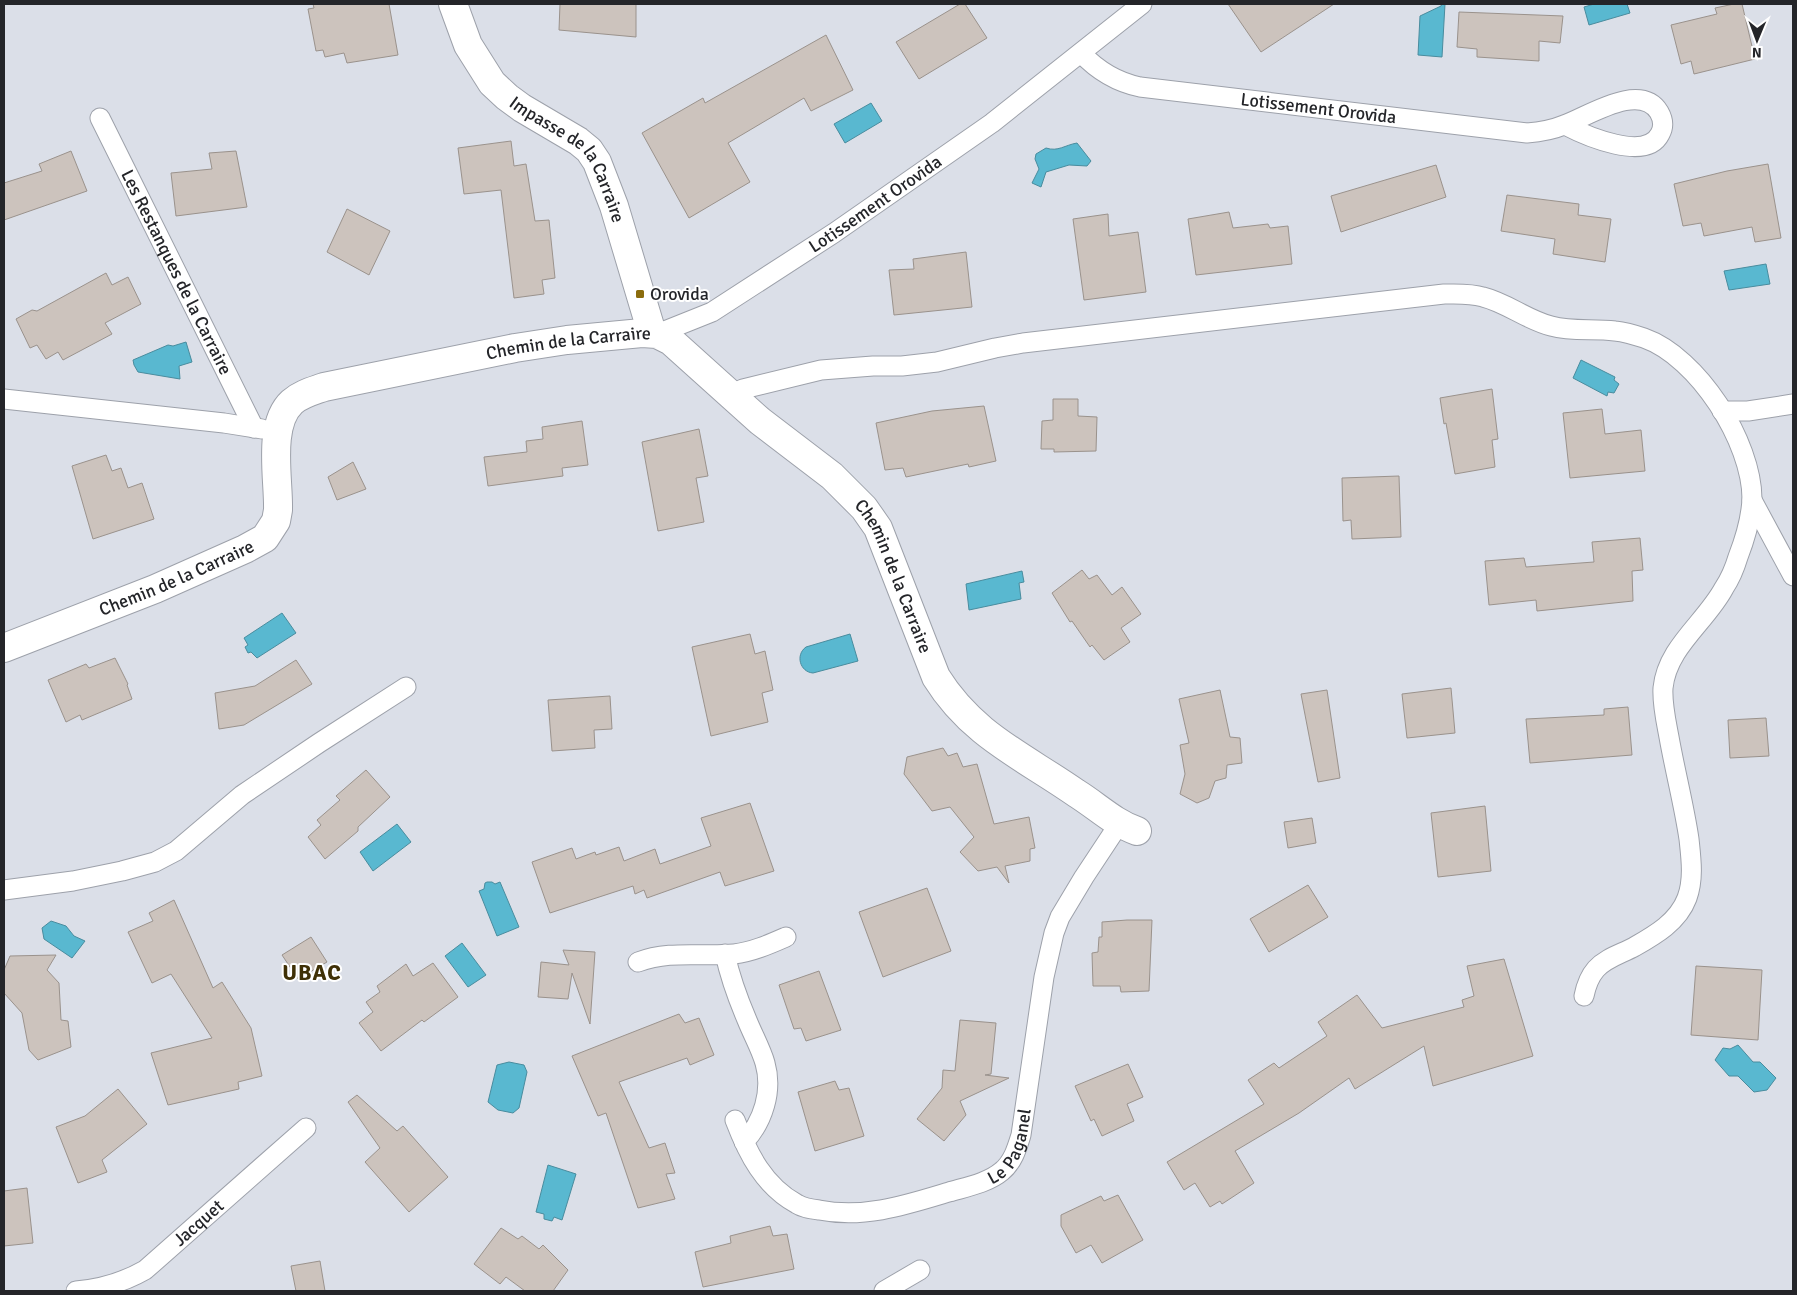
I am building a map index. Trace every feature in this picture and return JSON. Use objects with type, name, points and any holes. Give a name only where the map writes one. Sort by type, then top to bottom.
[{"type":"street","name":"Impasse de la Carraire","points":[[453,4],[468,45],[492,83],[522,108],[578,141],[589,150],[597,162],[614,206],[655,333]]},
{"type":"street","name":"Chemin de la Carraire","points":[[4,648],[155,589],[245,549],[265,538],[276,522],[278,510],[276,448],[266,430],[298,398],[324,387],[539,344],[595,336],[655,333],[675,345],[760,421],[832,476],[864,508],[878,528],[936,677],[958,707],[990,737],[1012,753],[1076,792],[1128,828]]},
{"type":"lane","name":"Lotissement Orovida","points":[[655,333],[712,312],[834,234],[992,123],[1142,4]]},
{"type":"lane","name":"Lotissement Orovida","points":[[1081,53],[1090,63],[1107,75],[1126,84],[1140,87],[1509,132],[1541,132],[1565,125]]},
{"type":"lane","name":"Les Restanques de la Carraire","points":[[100,118],[266,430]]},
{"type":"lane","points":[[730,395],[743,389],[821,370],[902,366],[937,362],[1024,343],[1444,294],[1482,296],[1499,302],[1545,325],[1558,328],[1585,331],[1615,331],[1645,339],[1686,365],[1731,424],[1750,476],[1752,500],[1748,526],[1724,589],[1683,643],[1672,660],[1665,676],[1663,691],[1665,714],[1686,820],[1692,876],[1688,895],[1681,911],[1669,924],[1634,947],[1614,956],[1594,971],[1588,981],[1584,996]]},
{"type":"lane","points":[[4,399],[224,423],[266,430]]},
{"type":"lane","points":[[1722,411],[1748,411],[1793,404]]},
{"type":"lane","points":[[1752,500],[1793,576]]},
{"type":"lane","points":[[4,890],[122,871],[155,862],[176,851],[242,795],[406,687]]},
{"type":"lane","name":"Le Paganel","points":[[735,1120],[757,1167],[771,1185],[799,1205],[830,1212],[845,1214],[900,1207],[968,1187],[1001,1172],[1010,1162],[1016,1151],[1021,1135],[1044,977],[1054,933],[1060,917],[1084,877],[1128,828]]},
{"type":"lane","points":[[638,962],[666,955],[726,954],[748,951],[786,937]]},
{"type":"lane","points":[[726,954],[737,996],[765,1060],[768,1082],[763,1112],[755,1128],[744,1142]]},
{"type":"lane","name":"Jacquet","points":[[76,1291],[130,1279],[145,1270],[306,1128]]},
{"type":"lane","points":[[884,1291],[920,1270]]},
{"type":"water","points":[[1445,4],[1442,57],[1418,55],[1420,16]]},
{"type":"water","points":[[1594,4],[1627,4],[1630,13],[1589,25],[1584,7]]},
{"type":"water","points":[[871,103],[882,121],[845,143],[834,124]]},
{"type":"water","points":[[1077,143],[1091,161],[1087,166],[1069,165],[1046,172],[1041,187],[1032,183],[1039,169],[1035,159],[1036,154],[1046,148],[1058,149]]},
{"type":"water","points":[[1766,264],[1770,284],[1729,290],[1724,271]]},
{"type":"water","points":[[186,342],[192,362],[179,366],[180,379],[138,372],[134,365],[133,360],[168,345],[173,346]]},
{"type":"water","points":[[1581,360],[1615,377],[1614,380],[1619,384],[1614,393],[1608,392],[1607,396],[1573,378]]},
{"type":"water","points":[[1022,571],[1024,582],[1019,583],[1021,599],[969,610],[966,584]]},
{"type":"water","points":[[282,613],[296,633],[257,658],[251,652],[248,653],[245,647],[248,645],[244,638]]},
{"type":"water","points":[[850,634],[858,661],[813,673],[805,670],[800,663],[801,654],[806,647]]},
{"type":"water","points":[[397,824],[411,842],[373,871],[360,852]]},
{"type":"water","points":[[487,882],[495,884],[500,882],[519,927],[497,936],[479,891],[484,889]]},
{"type":"water","points":[[51,921],[66,926],[74,936],[85,941],[72,958],[44,939],[42,928]]},
{"type":"water","points":[[462,943],[486,975],[468,987],[445,956]]},
{"type":"water","points":[[1738,1045],[1753,1062],[1760,1062],[1776,1078],[1767,1090],[1754,1092],[1738,1076],[1729,1076],[1715,1060],[1723,1048],[1730,1049]]},
{"type":"water","points":[[509,1062],[524,1065],[527,1072],[519,1108],[513,1113],[498,1110],[488,1102],[497,1065]]},
{"type":"water","points":[[548,1165],[576,1174],[562,1220],[554,1217],[552,1221],[544,1219],[544,1214],[536,1212]]},
{"type":"building","points":[[313,4],[389,4],[398,55],[347,63],[344,53],[325,57],[323,50],[316,51],[308,9],[314,8]]},
{"type":"building","points":[[560,4],[636,4],[636,37],[559,30]]},
{"type":"building","points":[[960,4],[965,4],[987,38],[919,79],[896,42]]},
{"type":"building","points":[[1228,4],[1334,4],[1261,52]]},
{"type":"building","points":[[1742,4],[1755,59],[1694,74],[1691,61],[1681,64],[1671,25],[1717,14],[1715,8]]},
{"type":"building","points":[[1459,12],[1563,16],[1560,43],[1539,41],[1539,61],[1477,57],[1477,49],[1457,47]]},
{"type":"building","points":[[826,35],[853,90],[811,111],[804,98],[728,143],[750,182],[689,218],[642,133],[703,98],[705,103]]},
{"type":"building","points":[[511,141],[514,166],[526,164],[535,221],[549,220],[555,278],[542,280],[544,294],[514,298],[501,190],[464,194],[458,148]]},
{"type":"building","points":[[71,151],[87,191],[4,220],[4,183],[42,171],[39,164]]},
{"type":"building","points":[[236,151],[247,207],[176,216],[171,173],[212,169],[209,153]]},
{"type":"building","points":[[1768,164],[1781,238],[1755,242],[1752,227],[1704,236],[1701,223],[1683,226],[1674,184],[1727,171]]},
{"type":"building","points":[[1436,165],[1446,197],[1341,232],[1331,196]]},
{"type":"building","points":[[1507,195],[1579,204],[1578,215],[1611,219],[1605,262],[1553,254],[1555,239],[1501,231]]},
{"type":"building","points":[[347,209],[390,231],[369,275],[327,252]]},
{"type":"building","points":[[1229,212],[1233,228],[1268,224],[1270,228],[1288,226],[1292,264],[1196,275],[1188,219]]},
{"type":"building","points":[[1108,214],[1109,236],[1138,232],[1146,292],[1084,300],[1073,219]]},
{"type":"building","points":[[966,252],[972,307],[894,315],[889,270],[914,269],[913,259]]},
{"type":"building","points":[[106,273],[112,285],[128,277],[141,304],[105,323],[112,334],[63,360],[58,352],[46,359],[37,345],[30,348],[16,319],[32,310],[37,311]]},
{"type":"building","points":[[1492,389],[1498,439],[1492,440],[1495,467],[1455,474],[1440,398]]},
{"type":"building","points":[[1053,399],[1078,399],[1078,416],[1097,417],[1096,451],[1054,452],[1054,449],[1041,449],[1042,421],[1053,420]]},
{"type":"building","points":[[984,406],[996,461],[969,467],[968,464],[906,477],[903,468],[885,470],[876,423],[932,411]]},
{"type":"building","points":[[1602,409],[1605,434],[1641,430],[1645,471],[1570,478],[1563,413]]},
{"type":"building","points":[[582,421],[588,465],[562,468],[563,476],[488,486],[484,457],[527,452],[526,441],[543,439],[542,427]]},
{"type":"building","points":[[699,429],[708,476],[696,478],[704,522],[658,531],[642,442]]},
{"type":"building","points":[[106,455],[112,471],[121,468],[128,488],[142,483],[154,519],[93,539],[72,466]]},
{"type":"building","points":[[353,462],[366,489],[337,500],[328,477]]},
{"type":"building","points":[[1399,476],[1401,537],[1352,539],[1351,520],[1343,521],[1342,478]]},
{"type":"building","points":[[1640,538],[1643,570],[1632,571],[1633,601],[1537,611],[1536,600],[1489,605],[1485,561],[1524,558],[1526,567],[1594,562],[1592,542]]},
{"type":"building","points":[[1082,570],[1089,579],[1097,575],[1112,595],[1122,587],[1141,614],[1121,628],[1130,642],[1104,660],[1092,645],[1090,647],[1072,621],[1070,622],[1052,593]]},
{"type":"building","points":[[750,634],[755,654],[765,651],[773,690],[762,693],[768,722],[711,736],[692,647]]},
{"type":"building","points":[[115,658],[128,684],[132,699],[82,720],[80,715],[66,722],[48,680],[86,664],[89,668]]},
{"type":"building","points":[[296,660],[312,684],[244,725],[219,729],[215,693],[255,686]]},
{"type":"building","points":[[1451,688],[1455,733],[1407,738],[1402,694]]},
{"type":"building","points":[[1220,690],[1230,737],[1240,738],[1242,763],[1227,765],[1226,778],[1215,781],[1209,798],[1197,803],[1180,794],[1185,774],[1180,745],[1189,743],[1179,699]]},
{"type":"building","points":[[1327,690],[1340,778],[1318,782],[1301,694]]},
{"type":"building","points":[[610,696],[612,729],[594,730],[595,748],[552,751],[548,700]]},
{"type":"building","points":[[1628,707],[1632,755],[1530,763],[1526,719],[1604,715],[1604,709]]},
{"type":"building","points":[[1766,718],[1769,756],[1730,758],[1728,720]]},
{"type":"building","points":[[943,748],[948,756],[957,753],[963,767],[977,764],[994,824],[1029,817],[1035,848],[1030,849],[1030,861],[1005,866],[1009,883],[997,867],[978,871],[960,852],[974,837],[950,807],[932,811],[904,774],[907,757]]},
{"type":"building","points":[[366,770],[390,797],[358,827],[358,831],[325,859],[308,837],[321,825],[317,820],[340,800],[336,796]]},
{"type":"building","points":[[750,803],[774,871],[725,886],[720,872],[647,898],[644,890],[635,894],[633,886],[550,913],[532,862],[572,848],[576,859],[595,852],[596,855],[619,847],[624,861],[655,849],[660,864],[711,846],[701,818]]},
{"type":"building","points":[[1485,806],[1491,871],[1438,877],[1431,813]]},
{"type":"building","points":[[1312,818],[1316,843],[1288,848],[1284,822]]},
{"type":"building","points":[[1308,885],[1328,917],[1269,952],[1250,919]]},
{"type":"building","points":[[927,888],[951,951],[883,977],[859,912]]},
{"type":"building","points":[[174,900],[213,988],[222,982],[251,1028],[262,1076],[238,1082],[239,1089],[168,1105],[151,1053],[212,1038],[171,974],[152,983],[128,932],[153,921],[149,913]]},
{"type":"building","points":[[1152,920],[1149,991],[1121,992],[1120,986],[1093,986],[1092,953],[1098,952],[1099,937],[1102,937],[1102,922]]},
{"type":"building","points":[[311,937],[327,962],[298,979],[282,955]]},
{"type":"building","points":[[563,950],[595,952],[590,1024],[572,973],[568,999],[538,997],[541,962],[569,965]]},
{"type":"building","points":[[56,955],[47,970],[59,983],[61,1020],[68,1021],[71,1047],[38,1060],[29,1050],[22,1013],[4,993],[4,970],[10,956]]},
{"type":"building","points":[[1504,959],[1533,1056],[1433,1086],[1424,1046],[1355,1089],[1349,1078],[1299,1113],[1235,1151],[1254,1183],[1222,1204],[1220,1201],[1210,1207],[1195,1183],[1184,1190],[1167,1162],[1264,1104],[1248,1080],[1274,1063],[1279,1068],[1327,1036],[1318,1022],[1357,995],[1382,1028],[1464,1007],[1462,1000],[1474,996],[1467,966]]},
{"type":"building","points":[[433,963],[458,997],[424,1022],[422,1020],[381,1051],[359,1023],[373,1012],[366,1002],[380,992],[377,986],[406,964],[413,976]]},
{"type":"building","points":[[1696,966],[1762,970],[1758,1040],[1691,1035]]},
{"type":"building","points":[[819,971],[841,1030],[806,1041],[801,1028],[794,1029],[779,985]]},
{"type":"building","points":[[679,1014],[685,1023],[699,1018],[714,1055],[690,1065],[687,1058],[619,1082],[649,1148],[665,1143],[675,1173],[666,1174],[675,1199],[638,1208],[606,1113],[598,1116],[572,1056]]},
{"type":"building","points":[[960,1020],[996,1023],[991,1074],[985,1075],[1009,1078],[960,1101],[966,1115],[944,1141],[917,1119],[942,1088],[943,1070],[955,1071]]},
{"type":"building","points":[[1128,1064],[1143,1097],[1127,1104],[1134,1121],[1102,1136],[1094,1119],[1091,1121],[1075,1086]]},
{"type":"building","points":[[835,1081],[839,1090],[849,1088],[864,1136],[815,1151],[798,1092]]},
{"type":"building","points":[[118,1089],[147,1124],[102,1160],[107,1172],[78,1183],[56,1127],[85,1116]]},
{"type":"building","points":[[357,1095],[397,1131],[403,1126],[448,1177],[409,1212],[365,1162],[380,1148],[348,1102]]},
{"type":"building","points":[[27,1188],[33,1243],[4,1246],[4,1191]]},
{"type":"building","points":[[1118,1195],[1143,1240],[1102,1263],[1091,1245],[1076,1253],[1061,1226],[1061,1215],[1101,1196],[1104,1201]]},
{"type":"building","points":[[770,1226],[773,1236],[787,1234],[794,1269],[703,1287],[695,1252],[731,1243],[730,1236]]},
{"type":"building","points":[[501,1228],[518,1239],[522,1236],[539,1249],[543,1245],[568,1270],[553,1291],[525,1291],[506,1277],[500,1284],[474,1264]]},
{"type":"building","points":[[320,1261],[325,1291],[296,1291],[291,1266]]},
{"type":"place","name":"Orovida","points":[[640,294]]},
{"type":"district","name":"UBAC","points":[[312,972]]}]
